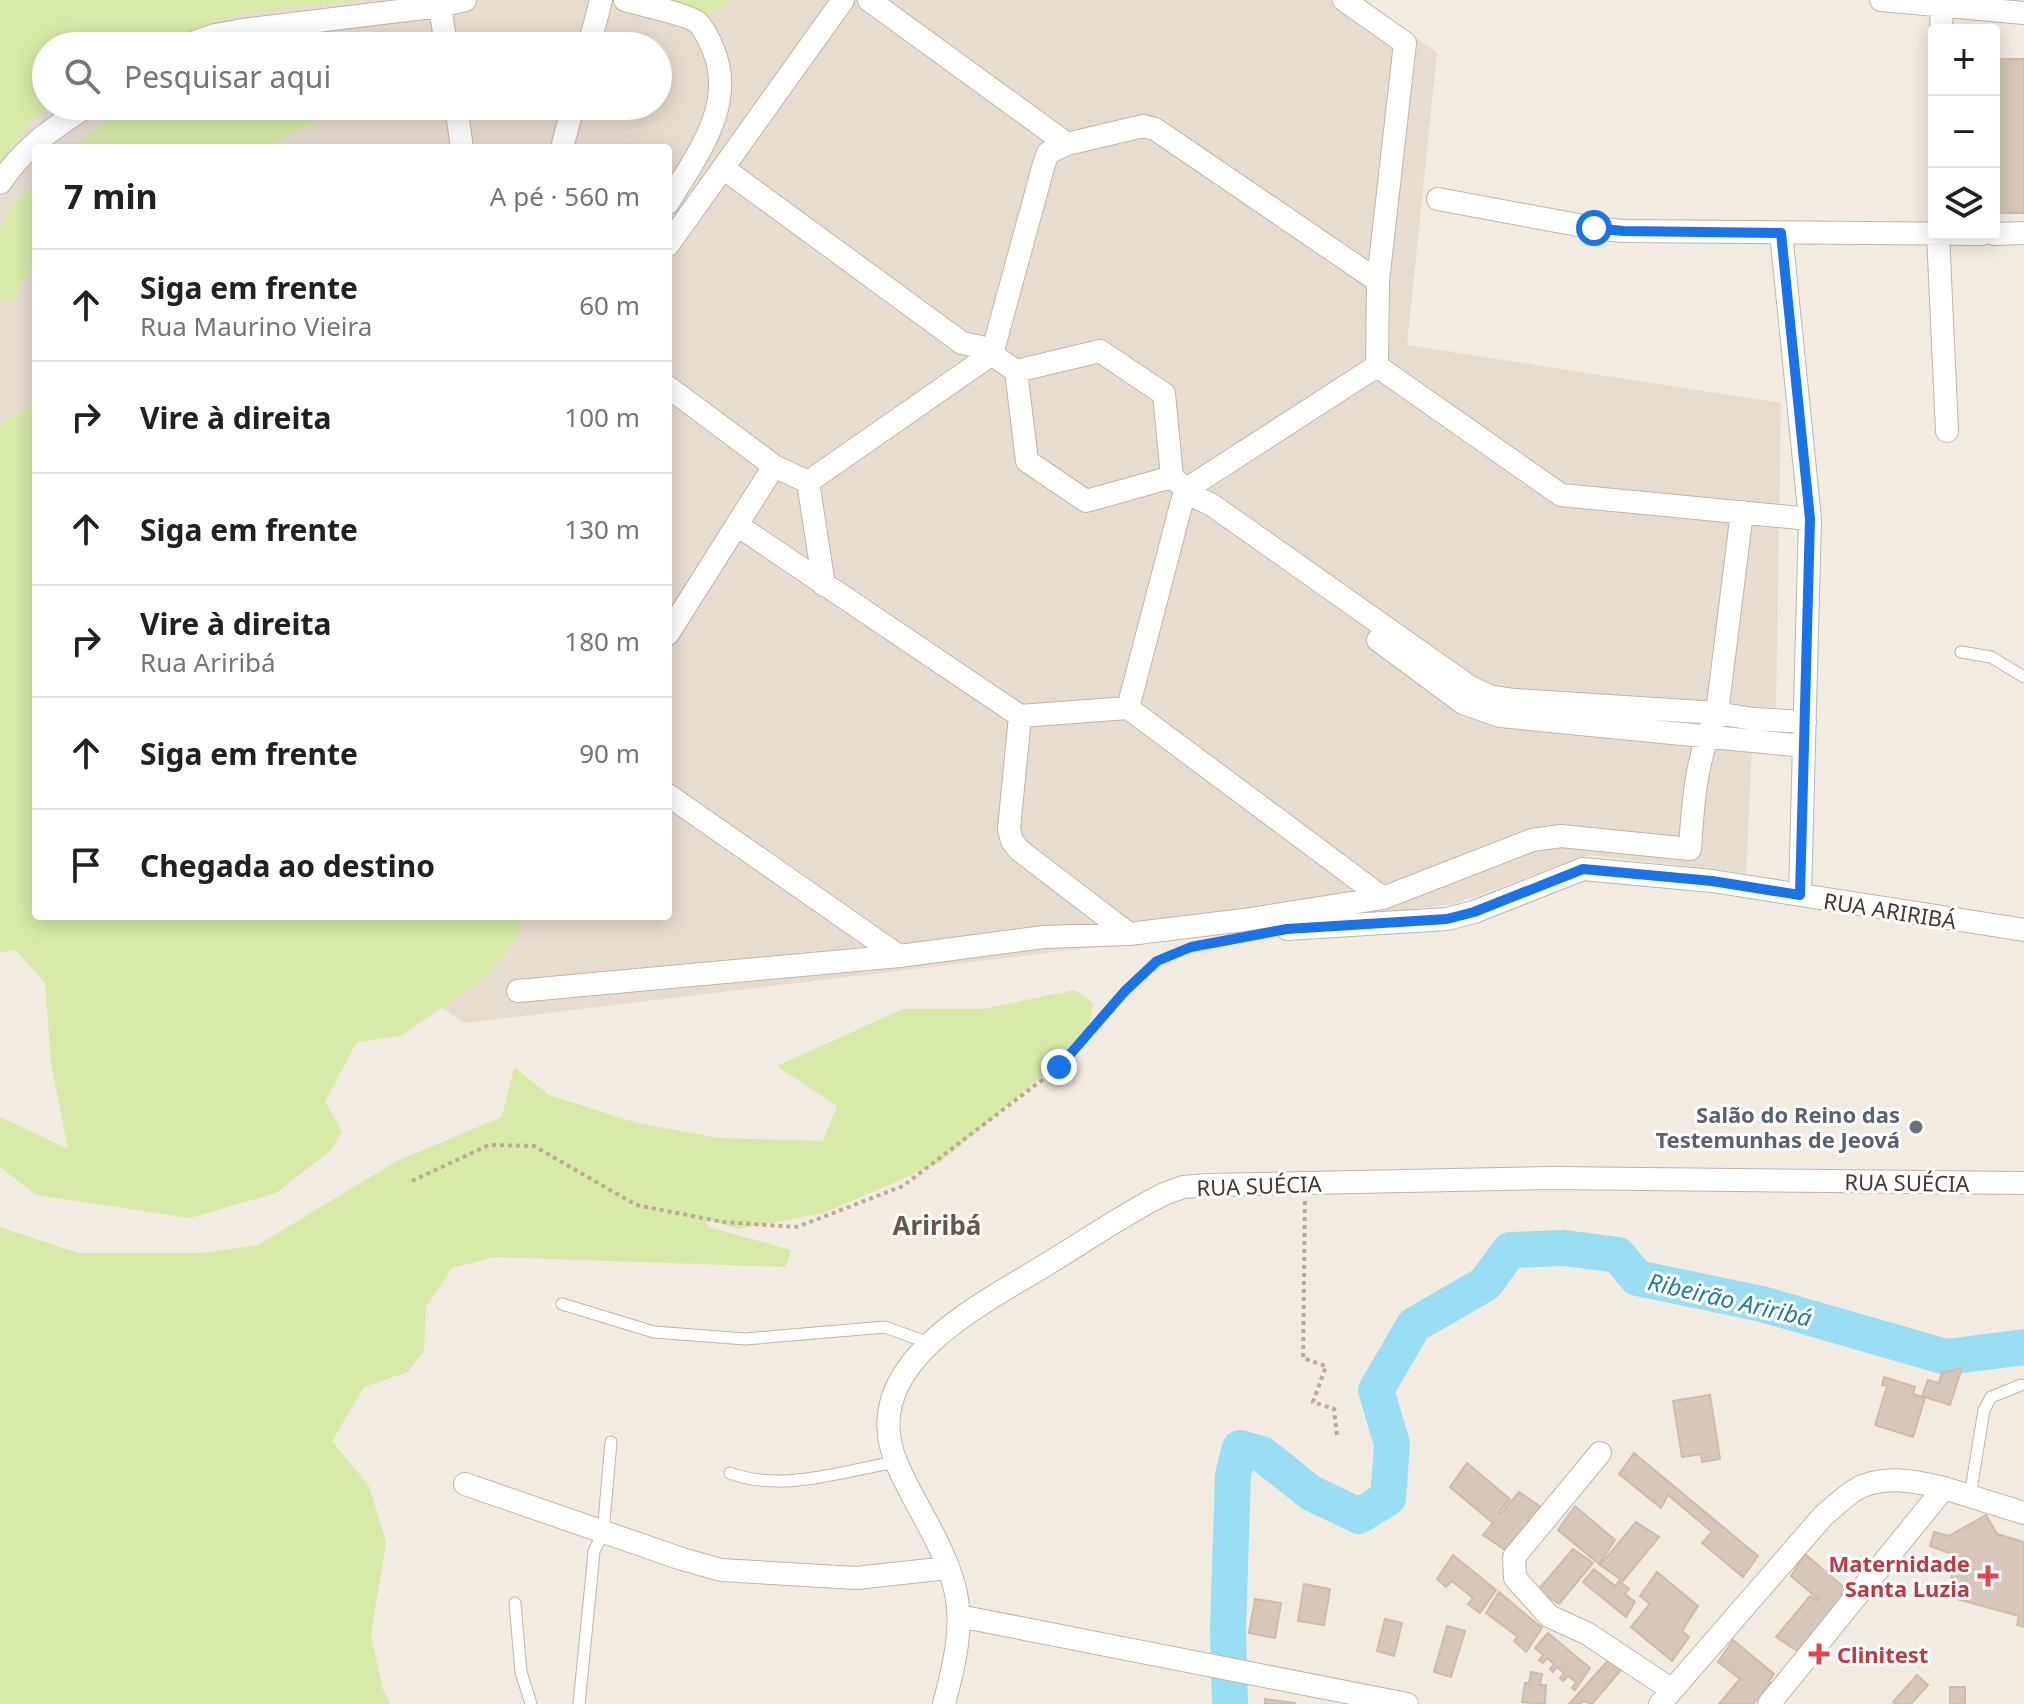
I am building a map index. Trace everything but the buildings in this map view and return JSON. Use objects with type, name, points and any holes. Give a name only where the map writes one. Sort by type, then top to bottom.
[{"type":"street","points":[[232,32],[440,6],[465,0]]},
{"type":"street","points":[[593,32],[601,0]]},
{"type":"street","points":[[625,0],[697,22],[712,45],[720,67],[721,86],[715,118],[706,140],[672,196]]},
{"type":"street","points":[[672,239],[843,0]]},
{"type":"street","points":[[869,0],[1067,144]]},
{"type":"street","points":[[1344,0],[1405,43],[1378,281],[1377,366]]},
{"type":"street","points":[[1881,0],[2024,13]]},
{"type":"street","points":[[440,6],[444,32]]},
{"type":"street","points":[[1941,24],[1942,6]]},
{"type":"street","points":[[0,183],[16,159],[34,142],[66,120]]},
{"type":"street","points":[[458,120],[461,144]]},
{"type":"street","points":[[563,144],[569,120]]},
{"type":"street","points":[[808,482],[987,351],[1048,153],[1067,144],[1143,126],[1155,129],[1378,281]]},
{"type":"street","points":[[727,162],[971,330],[987,351],[1016,371],[1100,351],[1164,394],[1184,488],[1128,708]]},
{"type":"street","points":[[1438,199],[1609,230],[1928,234]]},
{"type":"street","points":[[1781,233],[1810,519],[1800,895]]},
{"type":"street","points":[[2000,234],[2024,233]]},
{"type":"street","points":[[1938,240],[1947,431]]},
{"type":"street","points":[[1016,371],[1027,461],[1086,501],[1184,488],[1377,366]]},
{"type":"street","points":[[1377,366],[1561,495],[1810,519]]},
{"type":"street","points":[[672,390],[774,466],[808,482]]},
{"type":"street","points":[[672,628],[774,466]]},
{"type":"street","points":[[808,482],[824,585]]},
{"type":"street","points":[[1184,488],[1470,687],[1489,696],[1805,722]]},
{"type":"street","points":[[1184,488],[1206,513],[1471,707],[1500,716],[1707,734],[1731,740],[1804,746]]},
{"type":"street","points":[[518,991],[899,956],[1044,937],[1129,934],[1244,920],[1383,898],[1532,840],[1561,836],[1690,849],[1694,783],[1707,734],[1717,713],[1742,512]]},
{"type":"street","points":[[737,525],[1020,716],[1128,708],[1383,898]]},
{"type":"street","points":[[1020,716],[1009,829],[1012,841],[1019,850],[1129,934]]},
{"type":"street","points":[[1694,783],[1706,762],[1731,740]]},
{"type":"street","points":[[672,798],[899,956]]},
{"type":"street","name":"RUA ARIRIBÁ","points":[[1287,929],[1447,919],[1474,912],[1583,869],[1712,881],[2024,930]]},
{"type":"street","name":"RUA SUÉCIA","points":[[944,1704],[955,1656],[959,1616],[954,1583],[896,1462],[888,1426],[891,1397],[917,1356],[956,1320],[1164,1194],[1183,1187],[1207,1185],[1553,1178],[2024,1183]]},
{"type":"street","points":[[1600,1453],[1514,1557],[1515,1578],[1549,1616],[1588,1634],[1666,1697],[1824,1515],[1855,1490],[1868,1484],[1904,1481],[1944,1488],[2024,1513]]},
{"type":"street","points":[[465,1484],[603,1533],[721,1570],[856,1578],[948,1568]]},
{"type":"street","points":[[1769,1704],[1944,1488]]},
{"type":"street","points":[[959,1616],[1407,1704]]},
{"type":"lane","points":[[1961,652],[1991,657],[2024,677]]},
{"type":"lane","points":[[562,1304],[654,1332],[745,1339],[885,1327],[929,1343]]},
{"type":"lane","points":[[1970,1496],[1984,1410],[1991,1397],[2021,1385]]},
{"type":"lane","points":[[579,1704],[594,1551],[603,1533],[611,1442]]},
{"type":"lane","points":[[730,1473],[758,1482],[783,1482],[896,1462]]},
{"type":"lane","points":[[515,1603],[521,1672],[531,1704]]},
{"type":"path","points":[[412,1181],[489,1145],[534,1146],[636,1205],[723,1222],[797,1227],[903,1186],[1059,1067],[1125,991],[1157,961],[1191,947]]},
{"type":"path","points":[[1305,1183],[1303,1358],[1326,1366],[1313,1402],[1334,1409],[1337,1436]]},
{"type":"shaded area","points":[[363,0],[1365,0],[1437,53],[1407,345],[1781,403],[1776,710],[1754,709],[1746,873],[1590,855],[1454,904],[464,1023],[441,1007],[488,976],[519,934],[519,920],[672,920],[672,144],[274,144],[317,120],[672,120],[672,32],[189,32],[217,20],[255,10]]},
{"type":"shaded area","points":[[30,120],[108,120],[76,144],[32,144],[32,186],[10,208],[0,227],[0,169]]},
{"type":"shaded area","points":[[32,266],[32,405],[0,425],[0,300],[12,302]]},
{"type":"green space","points":[[0,0],[363,0],[255,11],[217,20],[189,32],[32,32],[32,120],[0,169]]},
{"type":"green space","points":[[649,0],[726,0],[731,2],[704,16]]},
{"type":"green space","points":[[108,120],[317,120],[274,144],[76,144]]},
{"type":"green space","points":[[32,186],[32,266],[11,302],[0,300],[0,227],[10,208]]},
{"type":"green space","points":[[32,405],[32,920],[519,920],[519,934],[488,976],[400,1036],[357,1042],[325,1101],[342,1132],[331,1150],[276,1193],[190,1218],[36,1195],[0,1167],[0,1117],[68,1149],[51,1063],[45,983],[16,950],[0,953],[0,425]]},
{"type":"green space","points":[[1075,990],[1093,1003],[1087,1038],[941,1162],[824,1213],[738,1229],[706,1219],[708,1227],[791,1250],[786,1267],[494,1257],[452,1268],[426,1307],[424,1351],[408,1372],[364,1387],[332,1441],[369,1486],[386,1542],[371,1635],[383,1690],[391,1704],[0,1704],[0,1227],[78,1253],[203,1253],[258,1245],[397,1161],[502,1117],[514,1067],[549,1095],[637,1123],[719,1138],[823,1141],[837,1106],[777,1066],[903,1009],[982,1009]]},
{"type":"waterway","name":"Ribeirão Ariribá","points":[[1230,1704],[1228,1629],[1233,1475],[1240,1448],[1262,1454],[1311,1493],[1359,1516],[1388,1498],[1392,1444],[1376,1390],[1414,1325],[1485,1284],[1510,1250],[1565,1248],[1618,1255],[1637,1278],[1762,1304],[1946,1357],[2024,1347]]},
{"type":"place","name":"Salão do Reino das Testemunhas de Jeová","points":[[1916,1127]]},
{"type":"place","name":"Maternidade Santa Luzia","points":[[1988,1576]]},
{"type":"place","name":"Clinitest","points":[[1819,1654]]},
{"type":"district","name":"Ariribá","points":[[937,1225]]},
{"type":"route","points":[[1059,1067],[1125,991],[1157,961],[1191,947],[1287,929],[1422,923],[1447,919],[1474,912],[1583,869],[1712,881],[1800,895],[1810,519],[1781,233],[1594,228]]}]
